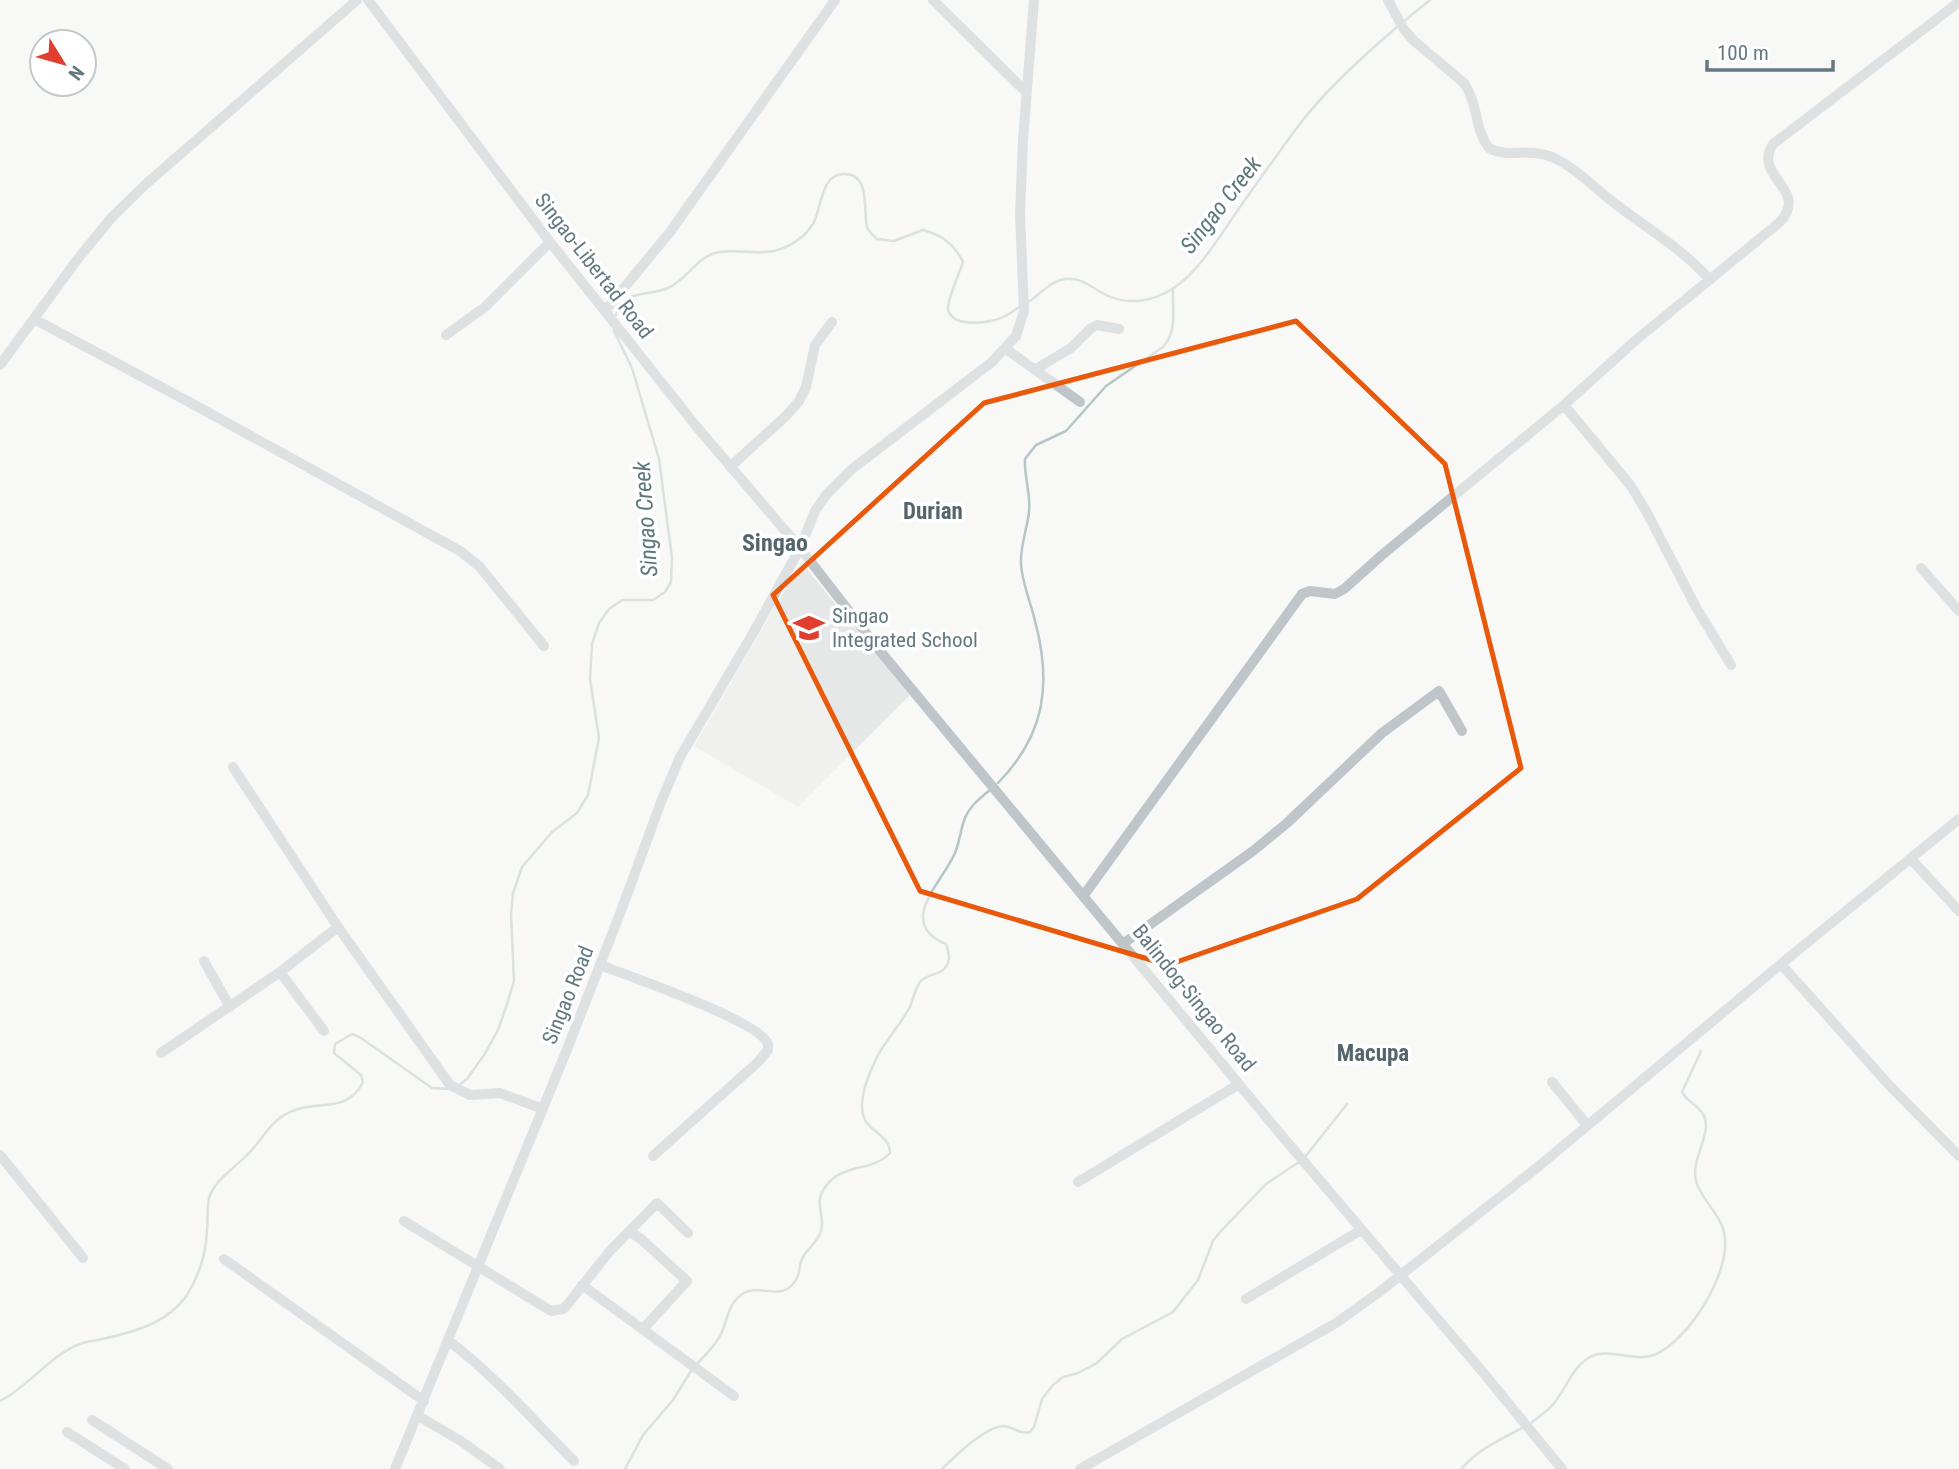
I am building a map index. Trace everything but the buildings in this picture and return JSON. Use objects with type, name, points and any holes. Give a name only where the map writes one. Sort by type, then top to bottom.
[{"type":"street","points":[[0,366],[77,260],[112,217],[146,184],[357,0]]},
{"type":"street","name":"Singao-Libertad Road","points":[[368,0],[550,242],[730,467],[800,548]]},
{"type":"street","points":[[605,311],[670,232],[835,0]]},
{"type":"street","points":[[933,0],[1027,93]]},
{"type":"street","points":[[1034,0],[1020,214],[1024,311],[1016,336],[1006,349],[1080,402]]},
{"type":"street","points":[[1388,0],[1403,28],[1413,40],[1464,83],[1472,95],[1479,132],[1489,148],[1507,154],[1539,152],[1565,163],[1612,202],[1690,258],[1710,280]]},
{"type":"street","points":[[1084,895],[1302,594],[1310,591],[1335,594],[1344,590],[1382,555],[1564,405],[1636,340],[1780,222],[1789,209],[1789,198],[1768,164],[1769,150],[1778,138],[1959,2]]},
{"type":"street","points":[[446,335],[485,307],[550,242]]},
{"type":"street","points":[[34,319],[460,551],[479,566],[544,646]]},
{"type":"street","points":[[730,467],[799,401],[806,387],[815,345],[832,322]]},
{"type":"street","points":[[1036,369],[1071,348],[1090,328],[1097,325],[1119,329]]},
{"type":"street","name":"Singao Road","points":[[395,1469],[543,1109],[675,768],[800,548],[815,511],[837,482],[1006,349]]},
{"type":"street","points":[[1564,405],[1631,486],[1696,607],[1731,665]]},
{"type":"street","name":"Balindog-Singao Road","points":[[800,548],[903,679],[1562,1469]]},
{"type":"street","points":[[1921,568],[1959,611]]},
{"type":"street","points":[[1124,943],[1253,851],[1287,823],[1382,733],[1439,691],[1462,731]]},
{"type":"street","points":[[233,767],[338,927],[450,1085],[464,1093],[500,1093],[543,1109]]},
{"type":"street","points":[[1080,1469],[1336,1323],[1401,1276],[1539,1166],[1959,819]]},
{"type":"street","points":[[1911,859],[1959,911]]},
{"type":"street","points":[[161,1053],[280,972],[338,927]]},
{"type":"street","points":[[204,961],[230,1007]]},
{"type":"street","points":[[1781,964],[1889,1085],[1959,1156]]},
{"type":"street","points":[[600,965],[730,1017],[762,1034],[768,1044],[768,1050],[758,1062],[653,1156]]},
{"type":"street","points":[[280,972],[324,1031]]},
{"type":"street","points":[[1552,1082],[1587,1125]]},
{"type":"street","points":[[1078,1182],[1239,1084]]},
{"type":"street","points":[[0,1155],[83,1258]]},
{"type":"street","points":[[404,1222],[551,1311],[563,1309],[568,1305],[629,1231],[657,1203],[688,1233]]},
{"type":"street","points":[[1246,1299],[1361,1230]]},
{"type":"street","points":[[629,1231],[648,1244],[687,1281],[643,1329]]},
{"type":"street","points":[[224,1259],[425,1401]]},
{"type":"street","points":[[582,1285],[734,1396]]},
{"type":"street","points":[[449,1341],[495,1378],[528,1417],[574,1461]]},
{"type":"street","points":[[418,1416],[461,1441],[500,1469]]},
{"type":"street","points":[[92,1420],[168,1469]]},
{"type":"street","points":[[67,1432],[123,1468],[134,1447]]},
{"type":"highlighted area","points":[[1296,321],[1445,464],[1521,768],[1357,899],[1168,965],[920,891],[773,595],[984,403]]},
{"type":"shaded area","name":"Singao Integrated School","points":[[801,562],[910,695],[798,807],[694,746]]},
{"type":"waterway","name":"Singao Creek","points":[[1403,22],[1430,0]]},
{"type":"waterway","name":"Singao Creek","points":[[1030,301],[1051,285],[1065,279],[1081,281],[1113,298],[1130,301],[1157,297],[1174,288],[1193,272],[1209,252],[1316,104],[1355,64],[1397,27]]},
{"type":"waterway","name":"Singao Creek","points":[[616,315],[620,306],[631,297],[668,288],[715,253],[774,251],[796,241],[813,224],[830,180],[844,174],[853,175],[862,186],[867,227],[877,239],[894,241],[923,230],[942,238],[956,250],[963,262],[949,301],[948,310],[952,316],[966,322],[983,322],[999,319],[1019,307]]},
{"type":"waterway","points":[[998,783],[1014,765],[1035,727],[1043,687],[1040,644],[1021,564],[1029,505],[1025,459],[1036,445],[1066,431],[1106,386],[1163,347],[1171,334],[1173,288]]},
{"type":"waterway","name":"Singao Creek","points":[[458,1086],[467,1079],[498,1030],[514,981],[511,914],[513,893],[522,867],[552,832],[577,813],[588,795],[599,738],[590,679],[592,644],[599,623],[609,609],[622,600],[653,600],[665,592],[671,582],[672,558],[659,459],[632,368],[614,331]]},
{"type":"waterway","points":[[698,1363],[719,1338],[732,1306],[739,1297],[751,1291],[779,1292],[791,1286],[798,1276],[803,1257],[821,1231],[820,1198],[826,1186],[841,1174],[875,1163],[890,1153],[884,1138],[865,1120],[862,1105],[865,1088],[877,1057],[910,1007],[920,982],[945,969],[948,962],[946,944],[931,935],[924,925],[923,914],[926,903],[956,850],[967,814],[990,790]]},
{"type":"waterway","name":"Singao Creek","points":[[0,1401],[67,1351],[82,1343],[147,1326],[179,1305],[191,1288],[201,1264],[209,1198],[216,1185],[284,1115],[297,1109],[345,1100],[355,1094],[363,1082],[361,1075],[334,1053],[335,1044],[352,1034],[432,1088],[450,1089]]},
{"type":"waterway","points":[[1531,1423],[1553,1405],[1573,1373],[1587,1359],[1603,1354],[1646,1357],[1667,1347],[1694,1320],[1715,1284],[1725,1248],[1724,1232],[1719,1219],[1698,1188],[1695,1173],[1706,1121],[1701,1111],[1682,1092],[1701,1051]]},
{"type":"waterway","points":[[1305,1157],[1347,1104]]},
{"type":"waterway","points":[[942,1469],[970,1443],[988,1431],[1007,1426],[1030,1432],[1042,1399],[1053,1385],[1063,1377],[1097,1363],[1122,1339],[1173,1312],[1198,1280],[1213,1241],[1220,1232],[1266,1184],[1299,1162]]},
{"type":"waterway","points":[[625,1469],[643,1435],[673,1400],[691,1371]]},
{"type":"waterway","points":[[1461,1469],[1482,1450],[1522,1428]]},
{"type":"place","name":"Singao Integrated School","points":[[809,628]]},
{"type":"district","name":"Durian","points":[[933,511]]},
{"type":"district","name":"Singao","points":[[775,543]]},
{"type":"district","name":"Macupa","points":[[1373,1053]]}]
